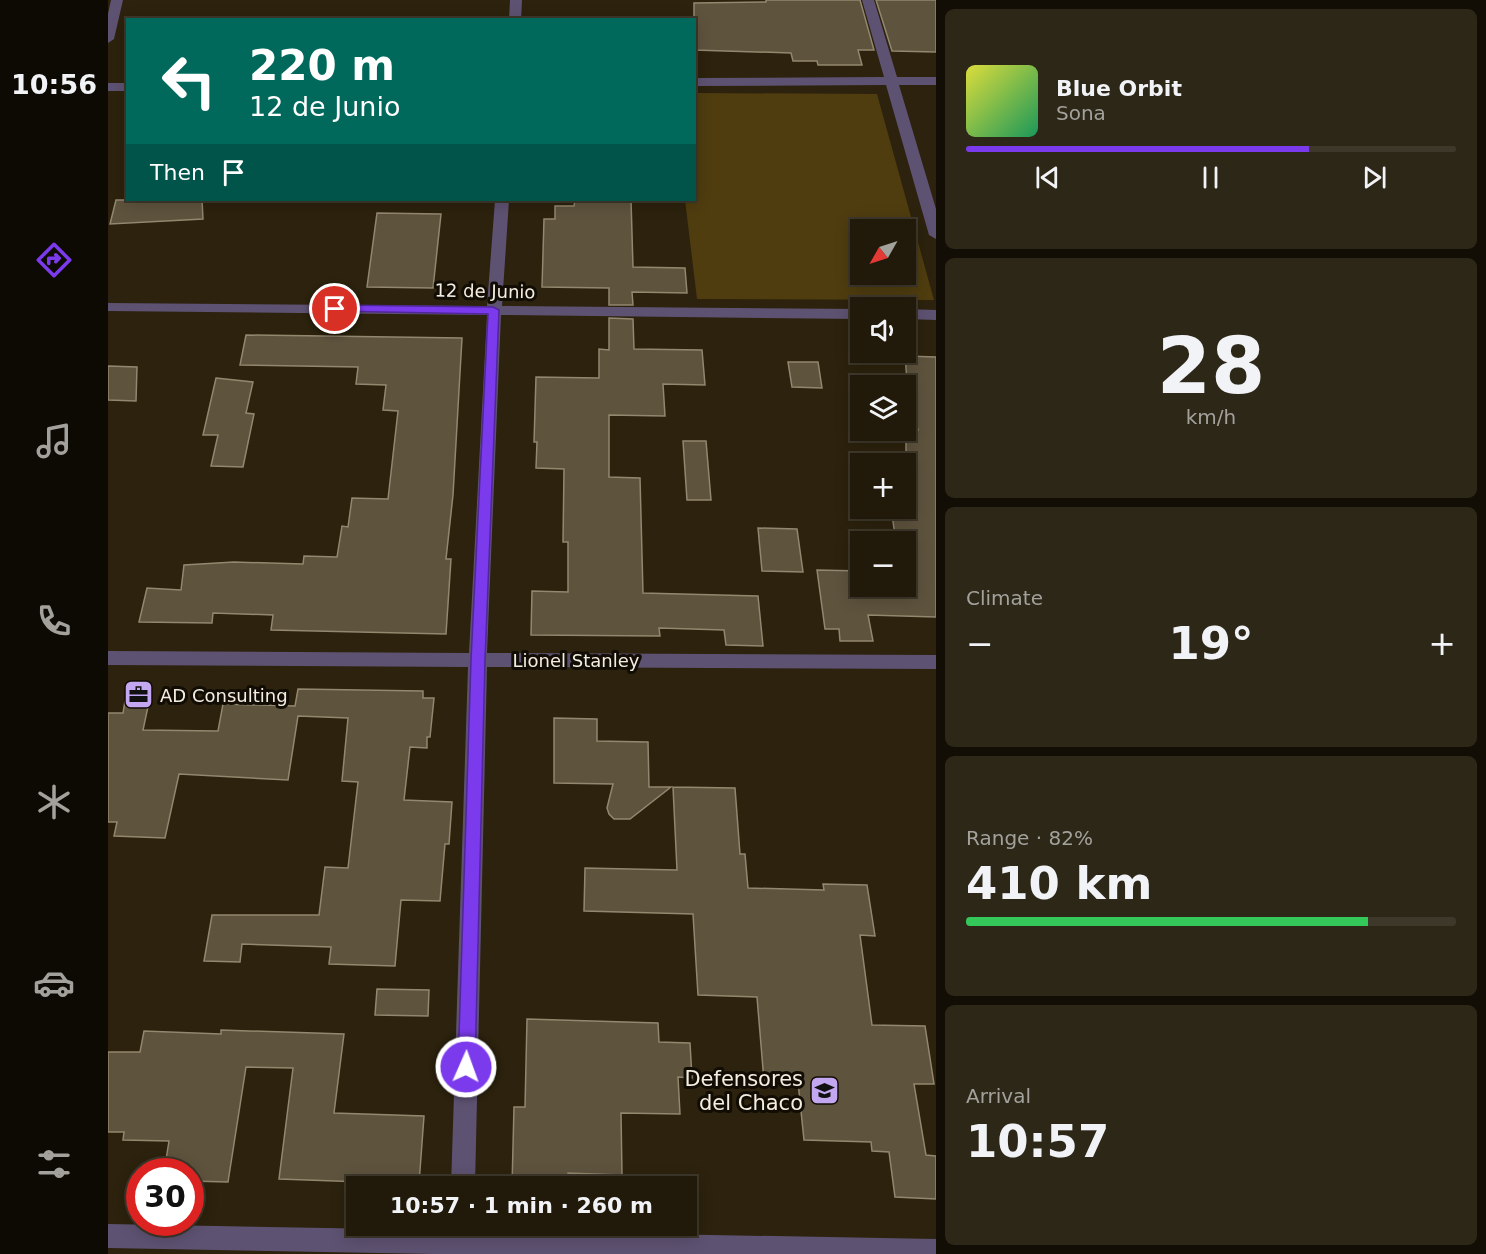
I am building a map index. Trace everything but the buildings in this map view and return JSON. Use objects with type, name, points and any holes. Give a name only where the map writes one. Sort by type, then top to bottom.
[{"type":"street","points":[[108,39],[117,0]]},
{"type":"street","points":[[514,18],[516,0]]},
{"type":"street","points":[[868,0],[936,235]]},
{"type":"street","points":[[696,82],[936,81]]},
{"type":"street","points":[[108,87],[126,87]]},
{"type":"street","points":[[463,1176],[478,660],[493,310],[502,201]]},
{"type":"street","name":"12 de Junio","points":[[108,307],[850,314]]},
{"type":"street","points":[[916,314],[936,315]]},
{"type":"street","name":"Lionel Stanley","points":[[108,658],[936,662]]},
{"type":"street","points":[[108,1236],[936,1251]]},
{"type":"shaded area","points":[[696,93],[877,94],[912,219],[850,219],[850,285],[916,285],[916,235],[934,300],[916,300],[916,297],[850,297],[850,300],[697,299],[685,201],[696,201]]},
{"type":"place","name":"AD Consulting","points":[[139,695]]},
{"type":"place","name":"Defensores del Chaco","points":[[824,1091]]},
{"type":"route","points":[[335,309],[493,310],[478,660],[466,1067]]}]
